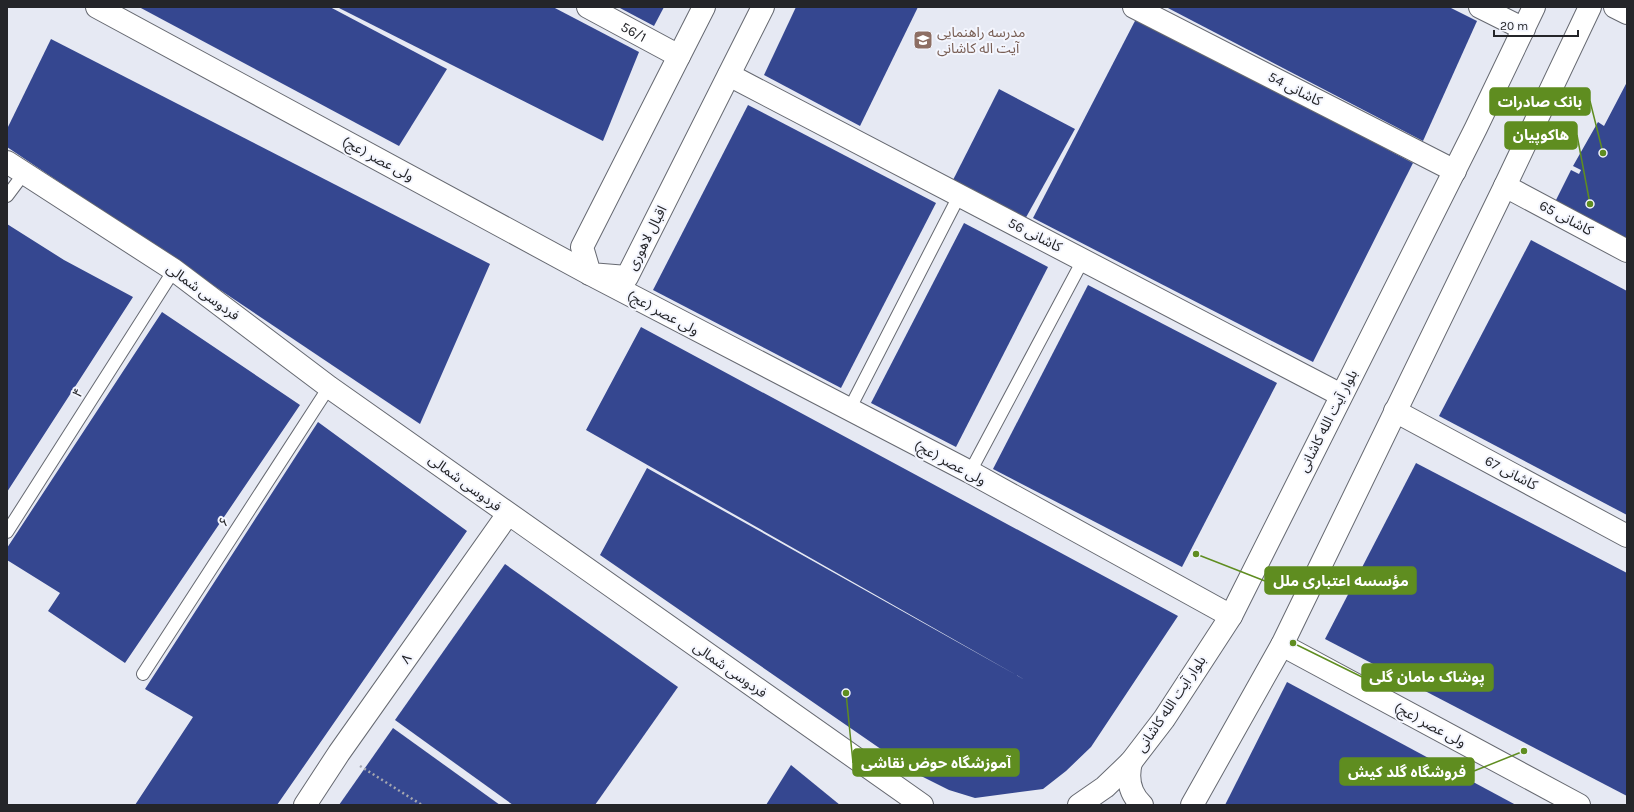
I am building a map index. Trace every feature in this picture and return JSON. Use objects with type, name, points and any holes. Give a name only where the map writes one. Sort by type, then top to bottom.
[{"type":"main road","name":"ولی عصر (عج)","points":[[96,7],[590,274],[970,472],[1231,616]]},
{"type":"main road","name":"56/1","points":[[588,7],[680,56]]},
{"type":"main road","points":[[590,274],[582,247],[704,7]]},
{"type":"main road","name":"اقبال لاهوری","points":[[590,274],[627,277],[763,7]]},
{"type":"main road","name":"کاشانی 54","points":[[1134,7],[1455,171]]},
{"type":"main road","points":[[1480,7],[1524,29]]},
{"type":"main road","name":"بلوار آیت الله کاشانی","points":[[1079,805],[1105,787],[1131,762],[1164,719],[1231,616],[1455,171],[1534,7]]},
{"type":"main road","points":[[1192,804],[1282,645],[1505,186],[1590,7]]},
{"type":"main road","points":[[1615,7],[1627,13]]},
{"type":"main road","name":"کاشانی 56","points":[[729,75],[1341,395]]},
{"type":"main road","name":"فردوسی شمالی","points":[[16,167],[174,270],[329,387],[922,805]]},
{"type":"main road","name":"کاشانی 65","points":[[1505,186],[1627,251]]},
{"type":"main road","name":"کاشانی 67","points":[[1395,411],[1627,536]]},
{"type":"main road","name":"۸","points":[[305,805],[508,514]]},
{"type":"main road","name":"ولی عصر (عج)","points":[[1282,645],[1579,805]]},
{"type":"main road","points":[[1131,762],[1128,773],[1129,784],[1133,795],[1142,805]]},
{"type":"lane","points":[[7,196],[16,167]]},
{"type":"lane","points":[[849,410],[959,196]]},
{"type":"lane","points":[[970,472],[1083,260]]},
{"type":"lane","name":"۴","points":[[7,532],[174,270]]},
{"type":"lane","name":"۶","points":[[143,674],[329,387]]},
{"type":"path","points":[[340,753],[422,805]]},
{"type":"building","points":[[139,7],[330,7],[447,69],[399,146]]},
{"type":"building","points":[[337,7],[553,7],[639,52],[603,141]]},
{"type":"building","points":[[618,7],[664,7],[654,26]]},
{"type":"building","points":[[796,7],[918,7],[860,126],[764,75]]},
{"type":"building","points":[[1166,7],[1449,7],[1477,21],[1423,141]]},
{"type":"building","points":[[1137,17],[1413,163],[1313,362],[1033,218]]},
{"type":"building","points":[[51,39],[490,264],[420,424],[7,147],[7,129]]},
{"type":"building","points":[[1627,82],[1627,255],[1553,206],[1571,170],[1579,174],[1581,170],[1573,166],[1598,122],[1604,126]]},
{"type":"building","points":[[999,89],[1075,129],[1024,221],[952,182]]},
{"type":"building","points":[[748,105],[936,203],[841,388],[653,290]]},
{"type":"building","points":[[964,223],[1048,267],[956,447],[871,403]]},
{"type":"building","points":[[7,224],[64,260],[133,297],[7,492]]},
{"type":"building","points":[[1531,240],[1627,291],[1627,515],[1439,416]]},
{"type":"building","points":[[1088,285],[1277,383],[1182,567],[993,469]]},
{"type":"building","points":[[162,312],[300,405],[125,663],[48,611],[60,593],[7,560],[7,548]]},
{"type":"building","points":[[641,327],[1178,616],[1091,747],[1066,771],[1043,789],[975,798],[949,790],[917,774],[600,555],[647,468],[1025,680],[586,430]]},
{"type":"building","points":[[318,422],[467,531],[277,805],[135,805],[193,717],[145,689]]},
{"type":"building","points":[[1416,463],[1627,573],[1627,796],[1325,639]]},
{"type":"building","points":[[505,564],[678,687],[595,805],[513,805],[395,720]]},
{"type":"building","points":[[1287,682],[1516,805],[1225,805]]},
{"type":"building","points":[[393,728],[500,805],[339,805]]},
{"type":"building","points":[[791,765],[840,805],[766,805]]},
{"type":"place","name":"مدرسه راهنمایی آیت اله کاشانی","points":[[923,40]]},
{"type":"place","name":"بانک صادرات","points":[[1603,153]]},
{"type":"place","name":"هاکوپیان","points":[[1590,204]]},
{"type":"place","name":"مؤسسه اعتباری ملل","points":[[1196,554]]},
{"type":"place","name":"پوشاک مامان گلی","points":[[1293,643]]},
{"type":"place","name":"آموزشگاه حوض نقاشی","points":[[846,693]]},
{"type":"place","name":"فروشگاه گلد کیش","points":[[1524,751]]}]
